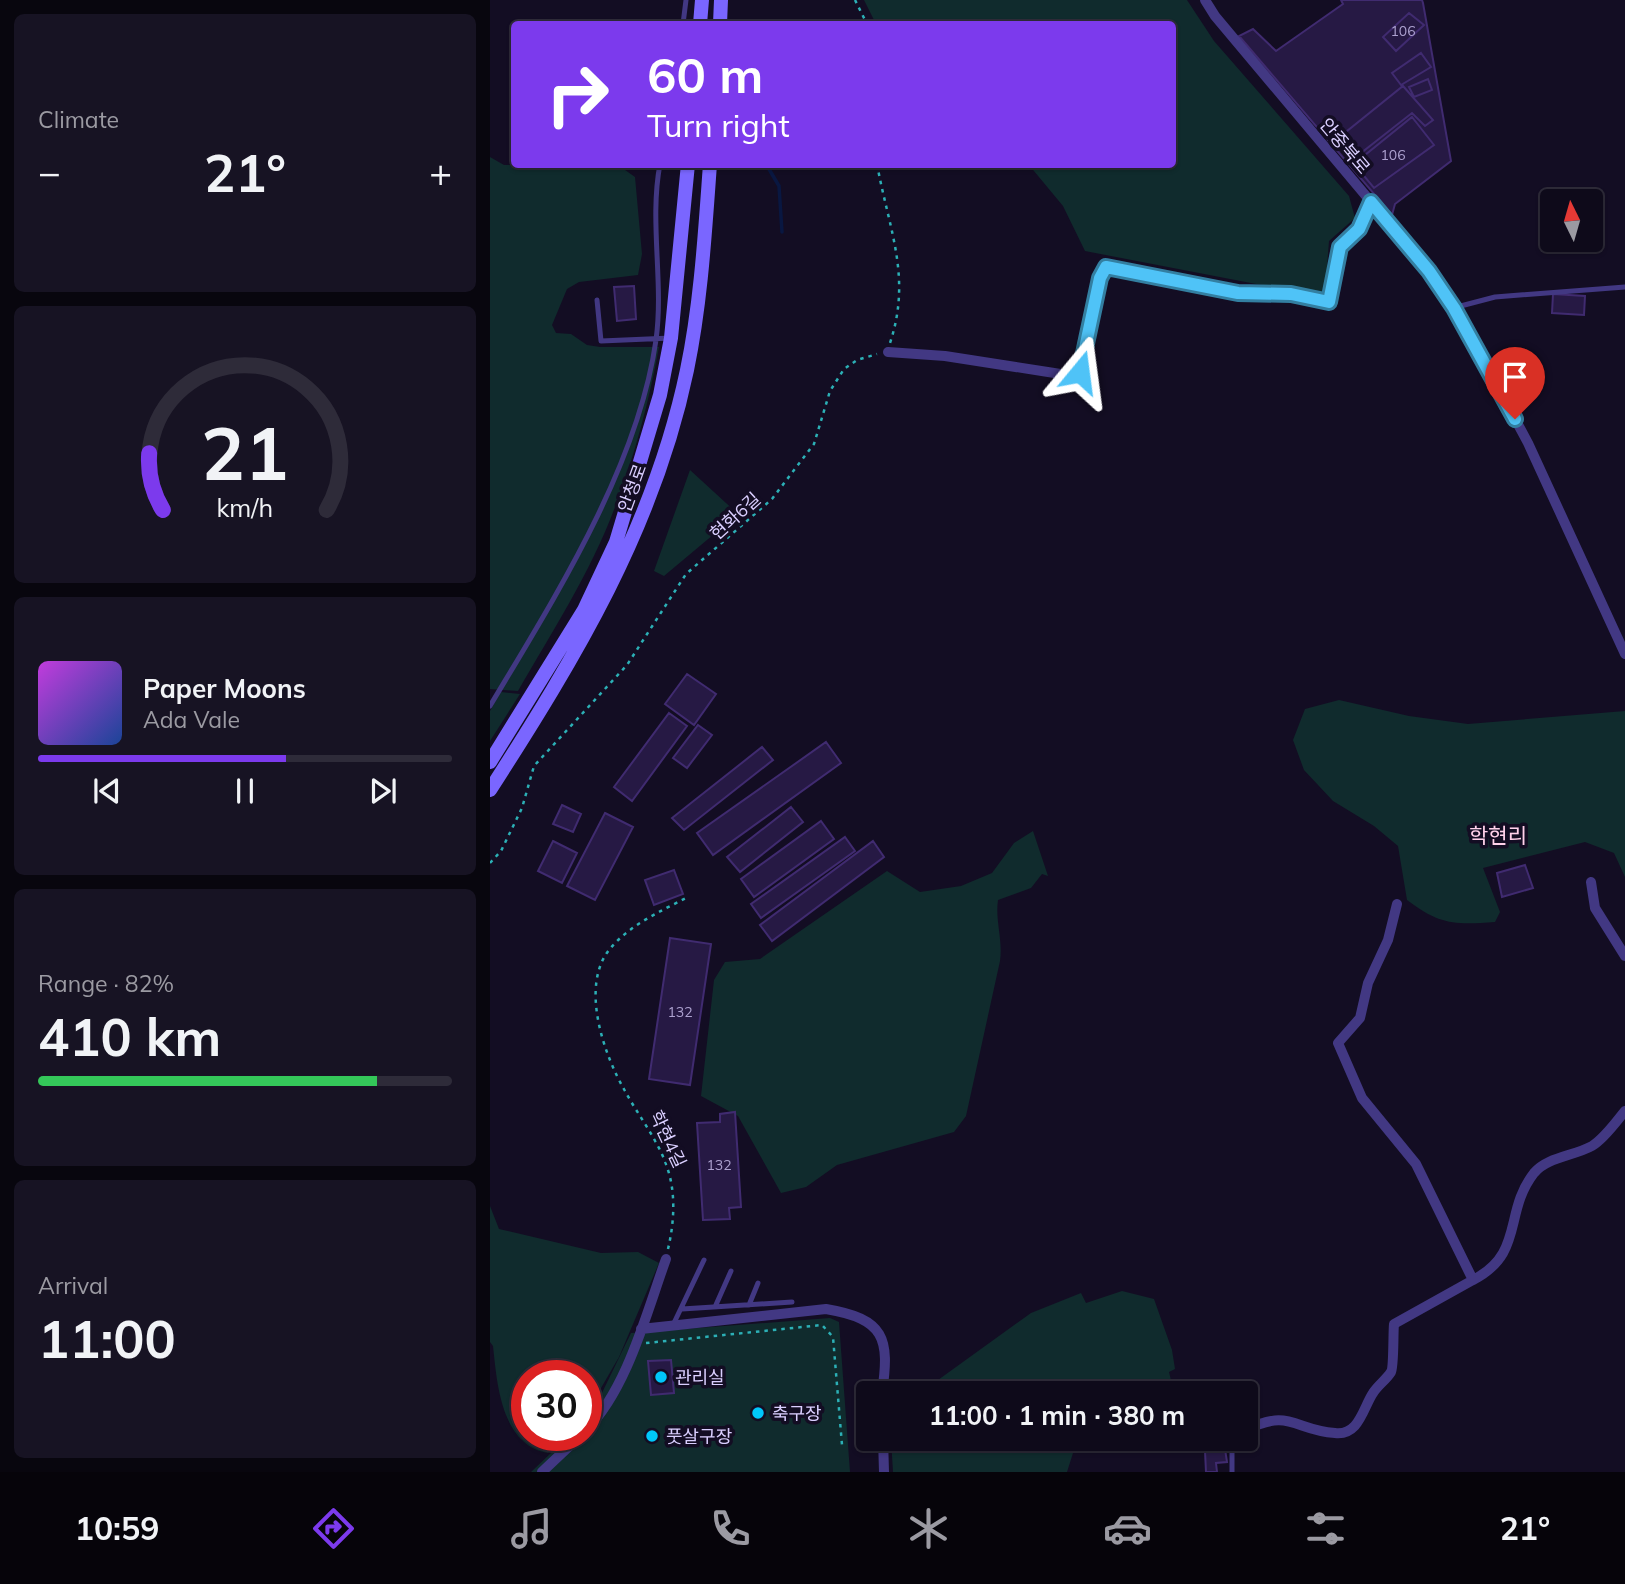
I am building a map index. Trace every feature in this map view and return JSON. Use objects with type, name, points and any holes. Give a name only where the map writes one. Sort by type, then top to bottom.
[{"type":"street","points":[[700,21],[702,0]]},
{"type":"street","points":[[720,21],[721,0]]},
{"type":"street","name":"안중북로","points":[[1206,0],[1215,16],[1429,271],[1454,308],[1528,443],[1625,654]]},
{"type":"street","name":"안청로","points":[[490,762],[583,610],[616,542],[660,396],[663,338],[687,168]]},
{"type":"street","name":"안청로","points":[[490,790],[558,685],[597,614],[638,527],[665,454],[687,369],[706,222],[710,168]]},
{"type":"street","points":[[887,352],[945,356],[1066,375],[1080,372],[1100,278],[1106,267],[1238,293],[1291,294],[1329,302],[1340,247],[1359,229],[1371,202]]},
{"type":"street","points":[[1591,882],[1595,908],[1625,956]]},
{"type":"street","points":[[1397,904],[1388,940],[1368,983],[1360,1018],[1339,1043],[1362,1098],[1416,1164],[1473,1280]]},
{"type":"street","points":[[1258,1424],[1286,1419],[1338,1434],[1349,1431],[1361,1419],[1371,1395],[1392,1372],[1394,1324],[1498,1265],[1506,1250],[1518,1204],[1534,1172],[1547,1163],[1595,1144],[1625,1111]]},
{"type":"street","points":[[602,1407],[615,1388],[641,1329],[666,1259]]},
{"type":"street","points":[[641,1329],[826,1309],[855,1314],[874,1326],[882,1339],[887,1356],[884,1381]]},
{"type":"street","points":[[542,1472],[564,1451]]},
{"type":"street","points":[[883,1451],[884,1472]]},
{"type":"lane","points":[[683,21],[686,0]]},
{"type":"lane","points":[[490,706],[549,607],[604,497],[639,413],[663,338],[654,194],[659,168]]},
{"type":"lane","points":[[1454,308],[1496,297],[1625,287]]},
{"type":"lane","points":[[597,300],[601,341],[663,338]]},
{"type":"lane","points":[[673,1325],[704,1260]]},
{"type":"lane","points":[[715,1307],[731,1271]]},
{"type":"lane","points":[[749,1305],[758,1283]]},
{"type":"lane","points":[[682,1309],[792,1302]]},
{"type":"lane","points":[[1232,1472],[1233,1451]]},
{"type":"path","points":[[855,0],[866,21]]},
{"type":"path","points":[[878,168],[901,265],[899,315],[887,352]]},
{"type":"path","name":"현화6길","points":[[490,863],[501,851],[522,808],[534,766],[626,665],[686,574],[772,499],[814,444],[830,391],[844,369],[857,360],[887,352]]},
{"type":"path","name":"학현4길","points":[[666,1259],[673,1230],[673,1196],[668,1170],[608,1055],[595,998],[599,973],[607,953],[620,938],[688,897]]},
{"type":"path","points":[[646,1343],[822,1325],[833,1338],[842,1445]]},
{"type":"green space","points":[[864,0],[1187,0],[1214,41],[1349,196],[1355,218],[1329,241],[1325,294],[1256,284],[1085,251],[1063,206],[1031,168],[1176,168],[1176,21],[874,21]]},
{"type":"green space","points":[[490,157],[504,165],[511,165],[511,168],[622,168],[635,177],[642,254],[638,275],[579,282],[567,289],[552,325],[556,333],[571,334],[587,345],[659,347],[646,408],[622,487],[605,531],[570,601],[518,691],[490,689]]},
{"type":"green space","points":[[690,470],[738,514],[664,576],[654,571]]},
{"type":"green space","points":[[501,692],[520,694],[490,741],[490,711]]},
{"type":"green space","points":[[1339,700],[1409,716],[1468,724],[1625,711],[1625,877],[1614,853],[1585,842],[1483,868],[1500,912],[1495,922],[1448,922],[1419,908],[1407,900],[1398,846],[1374,826],[1333,801],[1304,770],[1293,740],[1305,709]]},
{"type":"green space","points":[[1033,831],[1048,876],[1042,874],[1031,888],[998,900],[1000,961],[966,1116],[954,1132],[837,1165],[806,1187],[781,1193],[738,1116],[701,1096],[714,980],[725,962],[760,959],[887,871],[920,892],[961,886],[992,873],[1014,843]]},
{"type":"green space","points":[[490,1206],[499,1229],[601,1253],[638,1252],[659,1263],[619,1357],[602,1386],[602,1360],[511,1360],[511,1425],[504,1410],[493,1346],[490,1342]]},
{"type":"green space","points":[[1122,1291],[1154,1299],[1172,1350],[1175,1369],[1169,1372],[1171,1381],[937,1381],[1031,1313],[1081,1293],[1086,1303]]},
{"type":"green space","points":[[830,1318],[839,1322],[850,1472],[531,1472],[553,1451],[602,1451],[602,1393],[631,1333]]},
{"type":"green space","points":[[892,1451],[1080,1451],[1073,1453],[1067,1472],[893,1472]]},
{"type":"building","points":[[1341,0],[1422,0],[1423,3],[1451,161],[1395,204],[1392,215],[1239,36],[1253,29],[1276,51],[1343,4]]},
{"type":"building","points":[[1409,13],[1424,25],[1396,51],[1383,37]]},
{"type":"building","points":[[1421,53],[1431,67],[1401,85],[1392,73]]},
{"type":"building","points":[[1428,79],[1432,90],[1414,97],[1409,87]]},
{"type":"building","points":[[1403,86],[1433,120],[1425,126],[1412,113],[1352,160],[1336,140]]},
{"type":"building","points":[[1412,117],[1434,145],[1374,188],[1354,164]]},
{"type":"building","points":[[634,286],[636,319],[617,321],[614,287]]},
{"type":"building","points":[[1553,294],[1585,296],[1584,315],[1552,313]]},
{"type":"building","points":[[687,674],[716,694],[694,725],[665,704]]},
{"type":"building","points":[[669,713],[687,726],[632,801],[614,787]]},
{"type":"building","points":[[698,725],[712,735],[687,768],[673,758]]},
{"type":"building","points":[[826,742],[841,763],[713,855],[697,833]]},
{"type":"building","points":[[762,747],[773,760],[684,830],[672,818]]},
{"type":"building","points":[[562,805],[581,814],[573,832],[553,824]]},
{"type":"building","points":[[791,807],[803,822],[740,872],[727,857]]},
{"type":"building","points":[[605,813],[633,827],[595,900],[567,886]]},
{"type":"building","points":[[821,821],[834,839],[754,897],[741,879]]},
{"type":"building","points":[[845,837],[855,851],[761,918],[751,904]]},
{"type":"building","points":[[553,841],[577,853],[562,883],[538,871]]},
{"type":"building","points":[[873,841],[884,857],[772,941],[760,925]]},
{"type":"building","points":[[1525,865],[1533,888],[1502,897],[1497,873]]},
{"type":"building","points":[[674,870],[683,894],[654,905],[645,880]]},
{"type":"building","points":[[670,938],[711,944],[690,1085],[649,1079]]},
{"type":"building","points":[[735,1112],[741,1207],[729,1208],[730,1219],[703,1220],[697,1123],[720,1122],[720,1114]]},
{"type":"building","name":"관리실","points":[[671,1360],[674,1393],[651,1395],[648,1361]]},
{"type":"building","points":[[1205,1451],[1225,1451],[1227,1462],[1216,1463],[1217,1472],[1206,1472]]},
{"type":"waterway","points":[[768,168],[779,186],[782,232]]},
{"type":"place","name":"관리실","points":[[661,1377]]},
{"type":"place","name":"축구장","points":[[758,1413]]},
{"type":"place","name":"풋살구장","points":[[652,1436]]},
{"type":"district","name":"학현리","points":[[1498,835]]},
{"type":"route","points":[[1080,372],[1100,278],[1106,267],[1238,293],[1291,294],[1329,302],[1334,288],[1340,247],[1359,229],[1371,202],[1429,271],[1454,308],[1515,419]]}]
